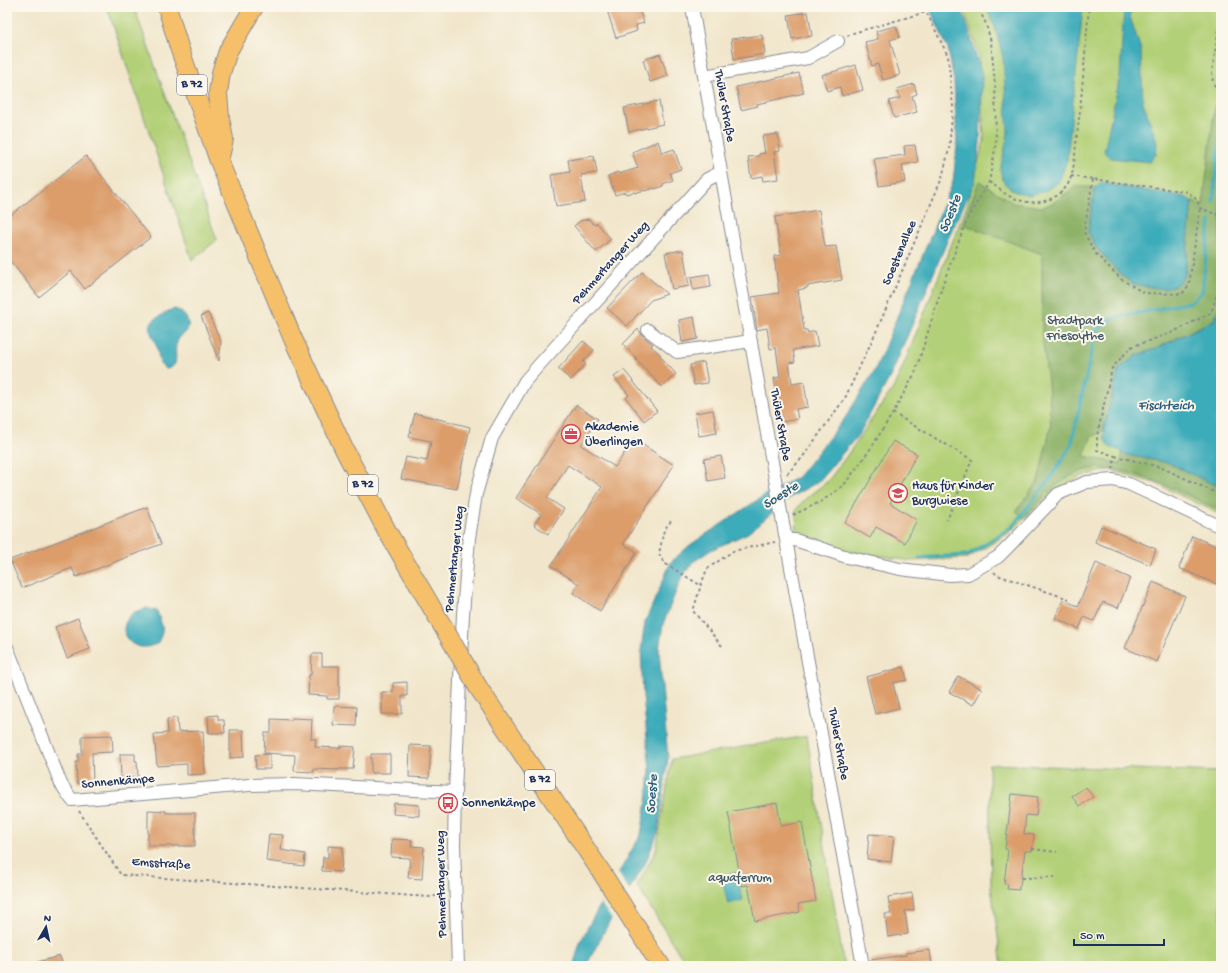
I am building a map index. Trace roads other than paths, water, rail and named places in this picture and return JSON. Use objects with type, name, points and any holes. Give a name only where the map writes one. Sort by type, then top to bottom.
[{"type":"highway","name":"B 72","points":[[167,7],[219,161],[293,340],[344,449],[387,531],[478,687],[602,873],[629,918],[661,966]]},
{"type":"highway","name":"B 72","points":[[219,161],[224,138],[220,118],[218,93],[221,73],[228,51],[254,7]]},
{"type":"street","name":"Thüler Straße","points":[[692,7],[776,483],[786,515],[786,540],[863,966]]},
{"type":"street","points":[[704,76],[808,58],[838,41]]},
{"type":"street","name":"Pehmertanger Weg","points":[[458,966],[454,845],[463,614],[469,538],[476,494],[492,438],[525,381],[707,179],[721,172]]},
{"type":"street","points":[[648,330],[677,352],[751,341]]},
{"type":"street","points":[[786,540],[795,540],[847,557],[919,572],[950,575],[968,574],[998,557],[1058,494],[1087,482],[1113,480],[1129,484],[1221,527]]},
{"type":"street","name":"Sonnenkämpe","points":[[7,647],[61,784],[72,800],[249,785],[294,784],[455,792]]},
{"type":"water","name":"Soeste","points":[[929,7],[960,7],[965,18],[982,75],[980,143],[975,182],[953,227],[891,375],[859,434],[819,481],[791,497],[748,533],[711,550],[693,562],[681,579],[663,624],[659,650],[668,759],[658,832],[645,864],[610,921],[586,966],[573,966],[580,943],[590,923],[641,834],[647,801],[650,771],[643,695],[641,650],[645,622],[671,562],[690,545],[765,495],[798,477],[845,418],[875,370],[953,182],[957,146],[954,81],[948,49]]},
{"type":"water","points":[[986,7],[1083,7],[1067,160],[1059,182],[1045,191],[1031,195],[1015,192],[1004,183],[1000,170],[1008,133],[1003,57],[995,28]]},
{"type":"water","points":[[1124,7],[1132,7],[1130,17],[1141,50],[1143,102],[1157,142],[1156,154],[1150,162],[1110,158],[1104,152],[1120,76]]},
{"type":"water","points":[[1100,183],[1185,197],[1192,201],[1185,274],[1178,284],[1165,289],[1133,284],[1120,274],[1095,246],[1088,231],[1095,188]]},
{"type":"water","name":"Fischteich","points":[[1221,306],[1221,486],[1210,483],[1169,463],[1122,454],[1122,451],[1109,447],[1103,437],[1105,432],[1103,431],[1119,369],[1137,355],[1156,349],[1214,320]]},
{"type":"water","points":[[175,309],[185,316],[188,326],[185,333],[177,341],[175,364],[171,368],[166,369],[160,364],[157,348],[151,334],[150,327],[151,323],[155,320],[167,312]]},
{"type":"water","points":[[147,608],[157,611],[162,624],[162,634],[157,644],[146,647],[133,644],[129,641],[124,632],[124,626],[132,614]]},
{"type":"water","points":[[740,872],[741,877],[737,878],[743,900],[728,904],[722,880],[729,878],[729,874]]},
{"type":"waterway","points":[[1213,201],[1221,133]]},
{"type":"waterway","points":[[919,558],[968,555],[1012,527],[1049,480],[1071,446],[1096,331],[1110,319],[1191,302],[1202,292],[1210,221]]},
{"type":"place","name":"Akademie Überlingen","points":[[571,434]]},
{"type":"place","name":"Haus für Kinder Burgwiese","points":[[898,493]]},
{"type":"place","name":"Sonnenkämpe","points":[[448,803]]},
{"type":"park label","name":"Stadtpark Friesoythe","points":[[1075,328]]},
{"type":"park label","name":"aquaferrum","points":[[740,878]]}]
